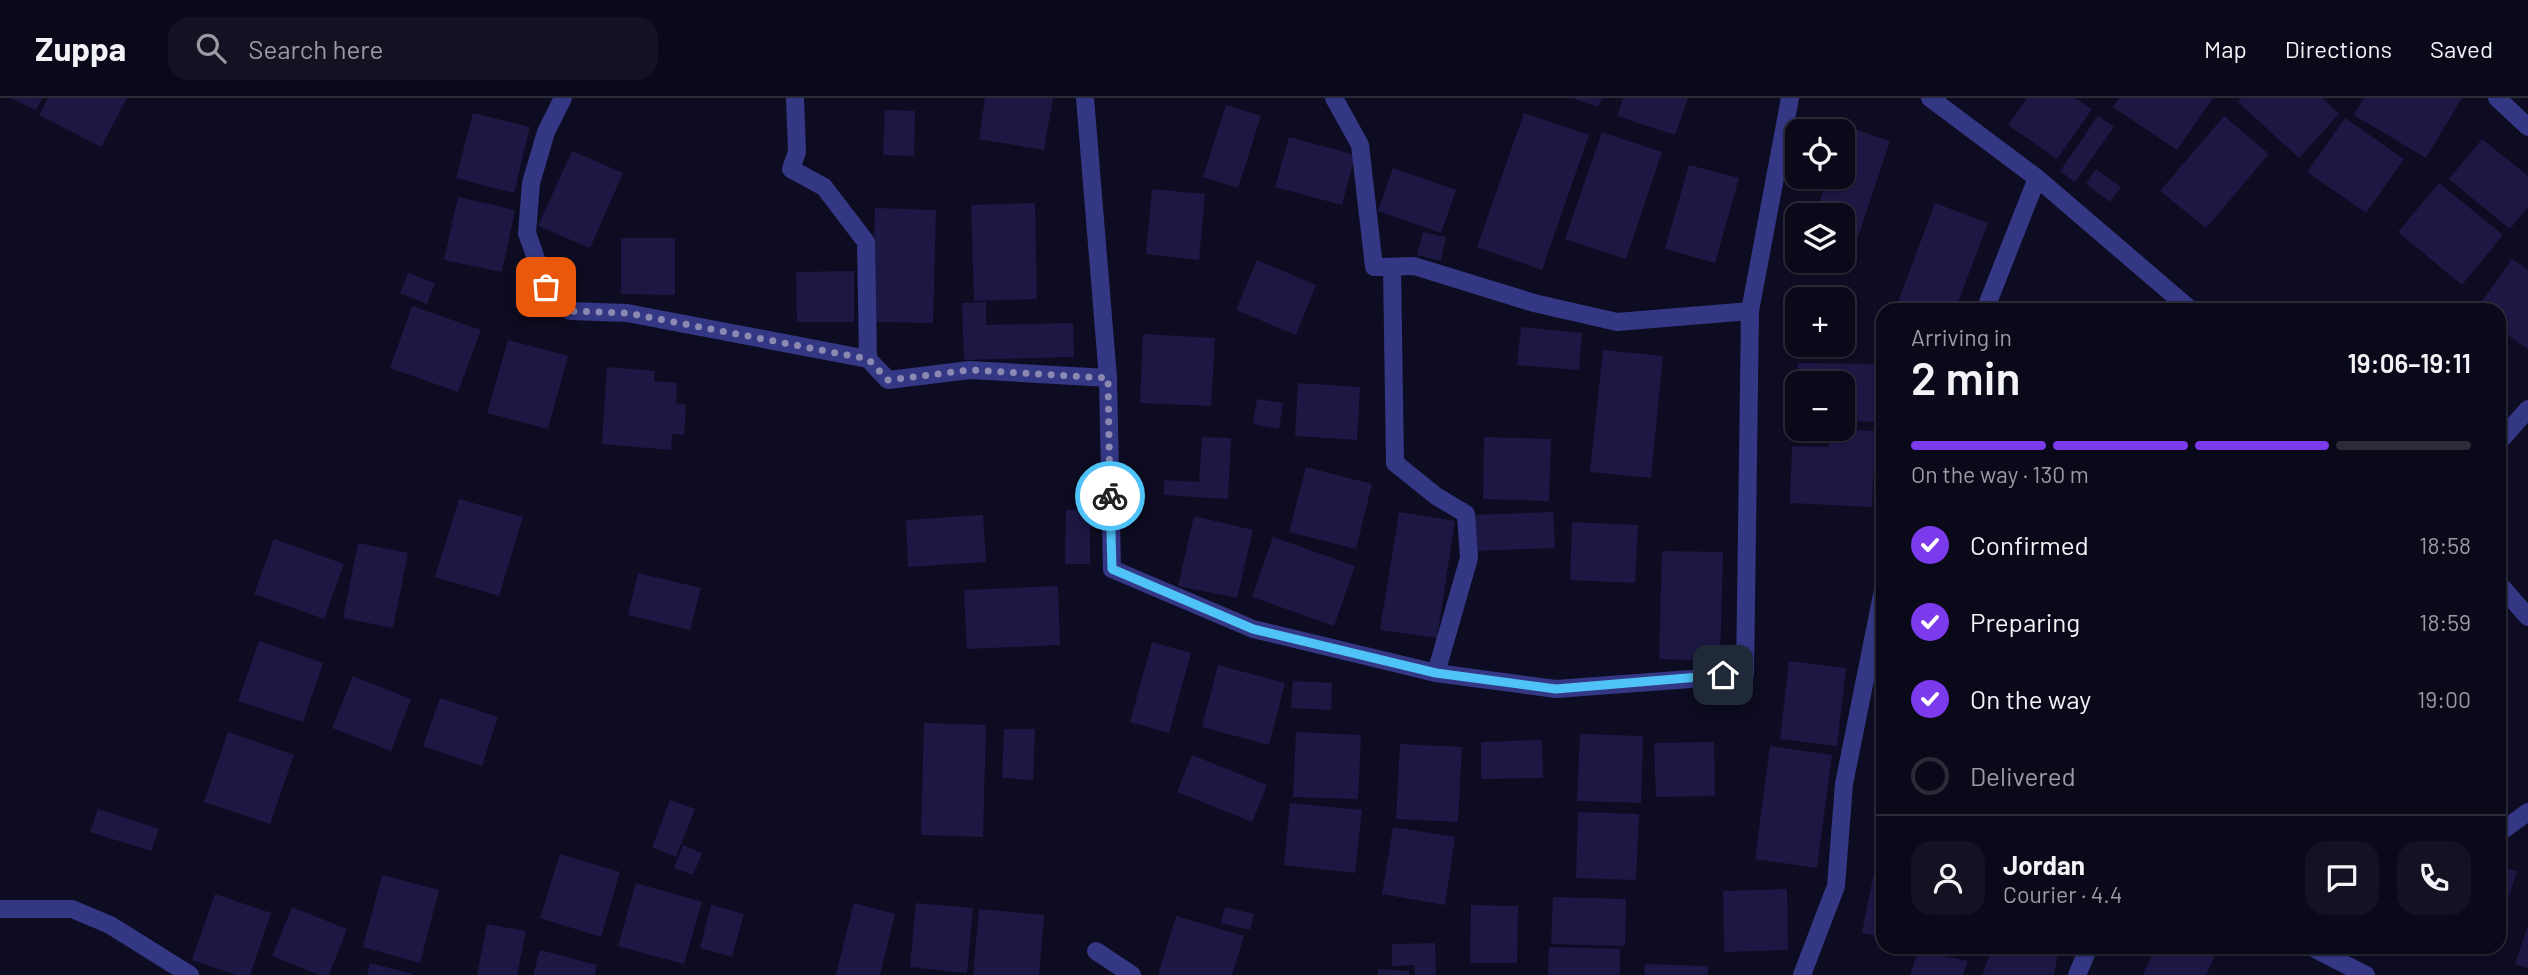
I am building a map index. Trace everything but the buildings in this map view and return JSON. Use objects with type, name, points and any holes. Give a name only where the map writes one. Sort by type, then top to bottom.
[{"type":"street","points":[[563,98],[546,132],[531,183],[527,233],[546,287],[570,311],[627,313],[868,359],[888,380],[970,370],[1108,378]]},
{"type":"street","points":[[795,98],[797,152],[791,169],[824,187],[866,242],[868,359]]},
{"type":"street","points":[[1085,98],[1108,378],[1112,569],[1253,629],[1436,673],[1556,689],[1745,675],[1750,311],[1790,98]]},
{"type":"street","points":[[1334,98],[1360,145],[1374,267]]},
{"type":"street","points":[[1931,98],[2037,178],[2183,303]]},
{"type":"street","points":[[2497,98],[2528,127]]},
{"type":"street","points":[[1988,303],[2037,178]]},
{"type":"street","points":[[1374,267],[1415,266],[1534,303],[1617,322],[1750,311]]},
{"type":"street","points":[[1374,267],[1392,267],[1395,463],[1436,496],[1466,514],[1469,558],[1436,673]]},
{"type":"street","points":[[2506,434],[2528,409]]},
{"type":"street","points":[[2506,592],[2528,617]]},
{"type":"street","points":[[1802,975],[1836,887],[1844,784],[1876,625]]},
{"type":"street","points":[[2506,828],[2528,811]]},
{"type":"street","points":[[0,909],[72,909],[110,925],[191,975]]},
{"type":"street","points":[[1096,950],[1132,975]]},
{"type":"street","points":[[2077,975],[2086,954]]},
{"type":"street","points":[[2325,954],[2366,975]]},
{"type":"way so far","points":[[546,287],[570,311],[627,313],[745,338],[868,359],[888,380],[970,370],[1108,378],[1110,496]]},
{"type":"route","points":[[1110,496],[1112,569],[1253,629],[1436,673],[1556,689],[1723,675]]}]
